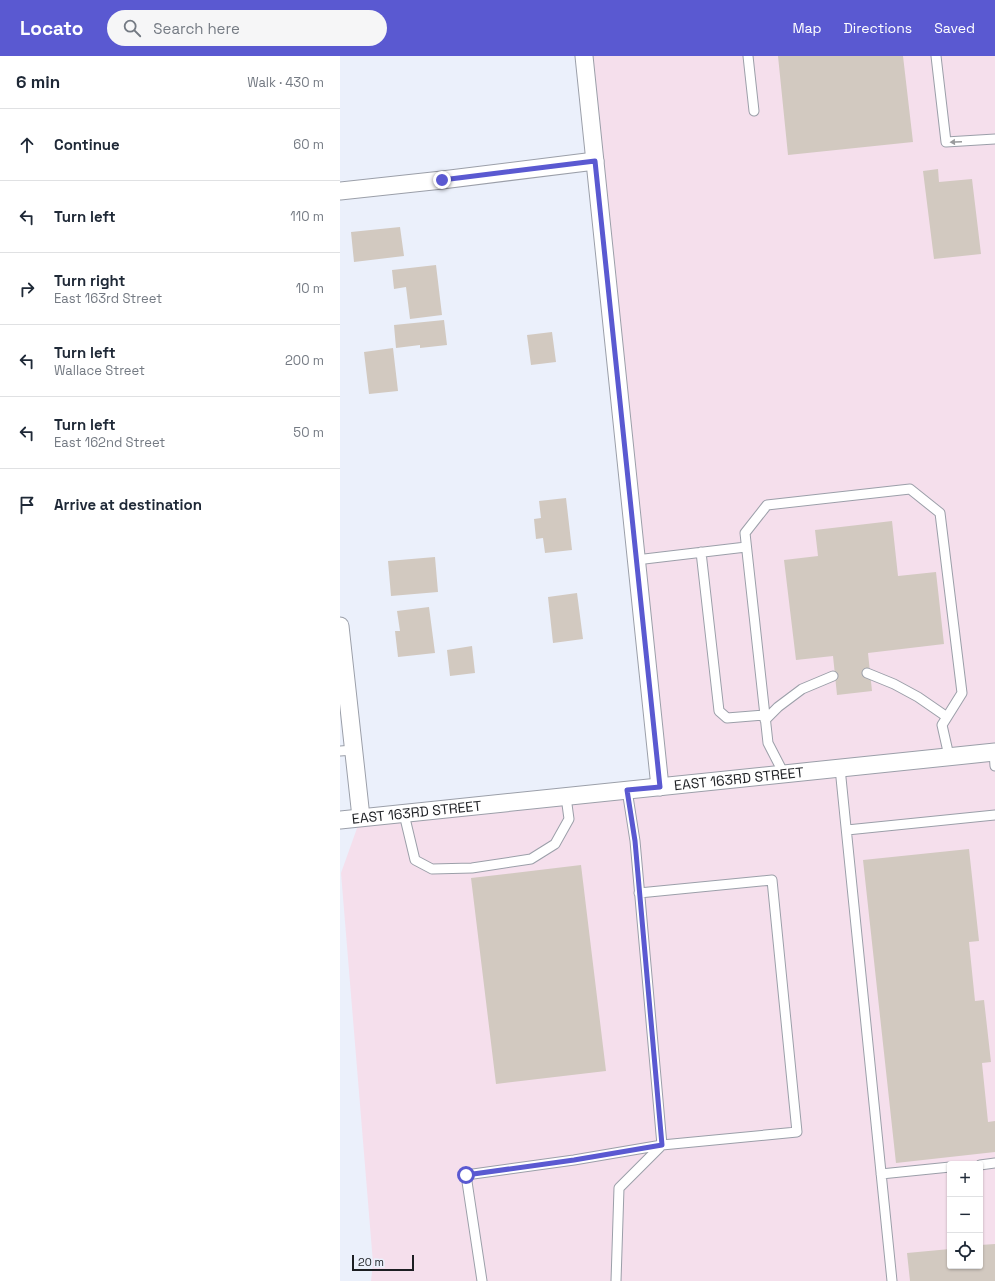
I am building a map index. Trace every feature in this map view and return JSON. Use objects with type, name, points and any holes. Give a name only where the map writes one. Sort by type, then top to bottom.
[{"type":"street","points":[[584,56],[660,787]]},
{"type":"street","points":[[340,191],[595,161]]},
{"type":"street","points":[[340,626],[347,750],[361,817]]},
{"type":"street","name":"EAST 163RD STREET","points":[[340,820],[949,756],[994,756]]},
{"type":"lane","points":[[748,56],[754,111]]},
{"type":"lane","points":[[936,56],[946,142],[995,139]]},
{"type":"lane","points":[[784,774],[768,743],[745,533],[767,505],[910,489],[940,513],[962,693],[942,725],[949,756]]},
{"type":"lane","points":[[636,560],[746,547]]},
{"type":"lane","points":[[701,552],[719,711],[727,718],[765,717],[802,689],[833,676]]},
{"type":"lane","points":[[867,673],[894,684],[918,697],[947,717]]},
{"type":"lane","points":[[840,768],[892,1281]]},
{"type":"lane","points":[[627,790],[635,841],[662,1145]]},
{"type":"lane","points":[[404,814],[415,860],[432,869],[472,868],[531,859],[555,844],[569,819],[566,797]]},
{"type":"lane","points":[[847,830],[995,815]]},
{"type":"lane","points":[[482,1281],[466,1175],[574,1160],[662,1145],[797,1132],[772,880],[639,892]]},
{"type":"lane","points":[[616,1281],[619,1188],[662,1145]]},
{"type":"lane","points":[[983,1164],[995,1163]]},
{"type":"lane","points":[[881,1174],[947,1167]]},
{"type":"shaded area","points":[[583,56],[995,56],[995,1281],[371,1281],[373,1263],[341,873],[361,817],[660,787]]},
{"type":"building","points":[[778,56],[903,56],[913,142],[788,155]]},
{"type":"building","points":[[938,169],[939,182],[972,179],[981,254],[934,259],[923,171]]},
{"type":"building","points":[[400,227],[404,256],[354,262],[351,232]]},
{"type":"building","points":[[436,265],[442,315],[410,319],[406,287],[394,289],[392,270]]},
{"type":"building","points":[[444,320],[447,345],[420,348],[420,345],[396,348],[394,325]]},
{"type":"building","points":[[552,332],[556,362],[531,365],[527,335]]},
{"type":"building","points":[[393,348],[398,391],[369,394],[364,352]]},
{"type":"building","points":[[566,498],[572,550],[545,553],[543,538],[536,539],[534,519],[541,518],[539,501]]},
{"type":"building","points":[[892,521],[898,576],[936,572],[944,644],[868,653],[872,691],[837,695],[833,656],[796,660],[784,560],[818,556],[815,530]]},
{"type":"building","points":[[435,557],[438,592],[391,596],[388,561]]},
{"type":"building","points":[[577,593],[583,639],[553,643],[548,597]]},
{"type":"building","points":[[429,607],[435,653],[398,657],[395,631],[400,631],[397,611]]},
{"type":"building","points":[[472,646],[475,673],[450,676],[447,650]]},
{"type":"building","points":[[969,849],[979,941],[969,942],[975,1001],[984,1000],[991,1062],[982,1063],[988,1122],[995,1121],[995,1152],[896,1163],[863,860]]},
{"type":"building","points":[[581,865],[606,1071],[496,1084],[471,878]]},
{"type":"building","points":[[995,1244],[995,1281],[910,1281],[907,1253],[947,1249],[947,1269],[983,1269],[983,1245]]},
{"type":"route","points":[[442,180],[595,161],[660,787],[627,790],[635,841],[662,1145],[574,1160],[466,1175]]}]
